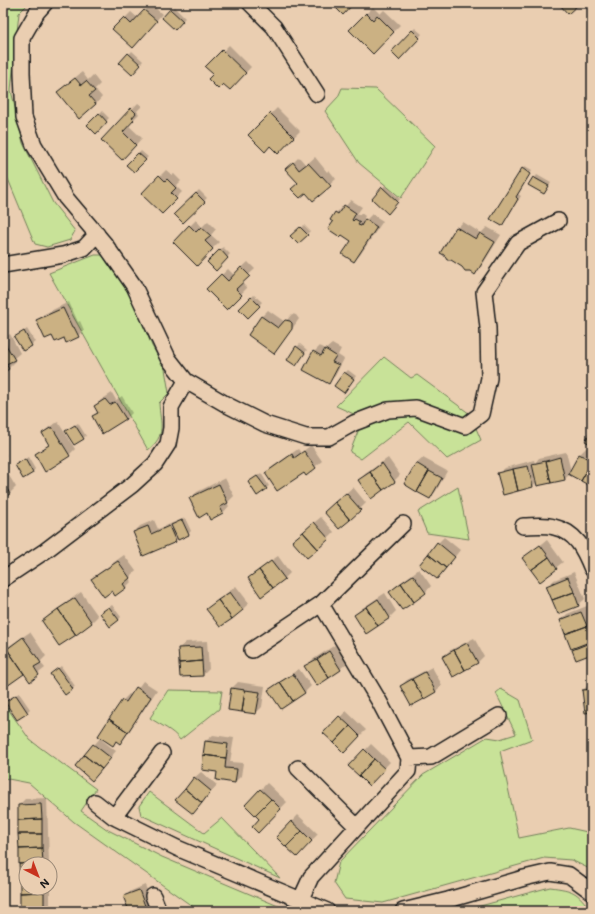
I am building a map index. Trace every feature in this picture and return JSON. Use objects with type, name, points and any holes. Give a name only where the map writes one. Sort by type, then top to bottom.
[{"type":"street","points":[[45,3],[37,12],[22,38],[24,117],[34,145],[66,198],[97,234],[134,286],[168,358],[186,381],[229,406],[265,424],[306,437],[329,437],[354,423],[388,410],[416,408],[465,426],[481,414],[489,378],[488,328],[484,292],[518,243],[558,221]]},
{"type":"street","points":[[250,3],[274,27],[317,94]]},
{"type":"street","points":[[3,265],[63,254],[84,248],[97,234]]},
{"type":"street","points":[[3,579],[52,546],[132,485],[155,464],[168,444],[171,428],[171,407],[186,381]]},
{"type":"street","points":[[252,650],[322,604],[403,524]]},
{"type":"street","points":[[523,526],[554,526],[572,535],[587,556],[592,569]]},
{"type":"street","points":[[300,901],[311,877],[408,771],[409,758],[379,701],[322,604]]},
{"type":"street","points":[[409,758],[431,757],[499,716]]},
{"type":"street","points":[[114,817],[162,753]]},
{"type":"street","points":[[298,768],[357,827]]},
{"type":"street","points":[[95,802],[114,817],[177,848],[300,901],[327,911]]},
{"type":"street","points":[[403,911],[550,872],[569,875],[592,892]]},
{"type":"street","points":[[153,896],[159,911]]},
{"type":"green space","points":[[3,3],[29,3],[19,13],[11,90],[23,143],[53,203],[75,231],[70,240],[47,247],[35,244],[3,167]]},
{"type":"green space","points":[[342,88],[376,89],[435,146],[401,198],[359,163],[325,111],[338,97]]},
{"type":"green space","points":[[95,255],[102,255],[132,297],[152,346],[165,369],[169,393],[159,403],[161,423],[160,434],[154,445],[148,450],[49,273]]},
{"type":"green space","points":[[384,357],[411,378],[417,375],[470,414],[481,440],[447,459],[409,422],[361,459],[350,452],[359,429],[356,415],[336,406]]},
{"type":"green space","points":[[458,487],[469,539],[427,533],[418,512]]},
{"type":"green space","points":[[501,689],[520,700],[532,739],[500,751],[519,838],[569,828],[592,833],[592,870],[571,860],[544,858],[383,903],[345,899],[334,883],[339,862],[423,775],[487,737],[500,739],[516,734],[496,693]]},
{"type":"green space","points":[[168,690],[222,691],[219,709],[180,740],[170,730],[150,718]]},
{"type":"green space","points":[[3,702],[30,740],[96,789],[81,811],[108,830],[162,857],[290,911],[199,911],[74,822],[29,783],[3,778]]},
{"type":"green space","points":[[149,792],[204,833],[222,818],[280,878],[141,815],[139,806]]},
{"type":"green space","points":[[550,887],[564,889],[578,895],[591,911],[462,911]]},
{"type":"building","points":[[339,3],[354,3],[343,15],[335,7]]},
{"type":"building","points":[[580,3],[568,14],[559,4]]},
{"type":"building","points":[[170,9],[183,21],[175,30],[162,18]]},
{"type":"building","points":[[144,10],[157,21],[133,48],[112,29],[124,17],[131,24]]},
{"type":"building","points":[[366,13],[373,20],[377,15],[394,32],[373,54],[349,30]]},
{"type":"building","points":[[412,30],[420,38],[399,60],[391,52]]},
{"type":"building","points":[[222,50],[246,73],[230,90],[223,84],[218,89],[208,79],[213,74],[205,67]]},
{"type":"building","points":[[128,53],[141,65],[132,75],[119,63]]},
{"type":"building","points":[[75,78],[81,85],[86,81],[95,91],[89,96],[96,104],[79,119],[57,92]]},
{"type":"building","points":[[131,108],[136,113],[132,118],[134,120],[123,132],[136,145],[122,160],[101,140]]},
{"type":"building","points":[[99,113],[107,122],[96,134],[87,125]]},
{"type":"building","points":[[270,113],[294,137],[278,154],[270,146],[265,152],[248,135]]},
{"type":"building","points":[[138,153],[146,160],[134,172],[126,165]]},
{"type":"building","points":[[293,162],[299,170],[308,163],[331,186],[313,201],[306,193],[300,198],[291,189],[298,183],[285,169]]},
{"type":"building","points":[[522,168],[530,174],[516,197],[518,199],[502,226],[490,219]]},
{"type":"building","points":[[159,175],[165,181],[167,179],[176,188],[171,193],[177,199],[162,214],[141,194]]},
{"type":"building","points":[[533,177],[549,186],[544,194],[528,185]]},
{"type":"building","points":[[382,187],[398,202],[388,214],[372,199]]},
{"type":"building","points":[[196,193],[205,202],[183,223],[174,214]]},
{"type":"building","points":[[344,205],[356,213],[352,220],[353,221],[355,219],[360,222],[358,225],[361,226],[365,219],[377,227],[354,262],[342,254],[351,241],[342,235],[340,237],[328,229],[333,222],[330,220],[335,212],[338,214]]},
{"type":"building","points":[[189,225],[196,232],[201,227],[211,236],[205,241],[213,249],[197,266],[173,242]]},
{"type":"building","points":[[300,227],[308,235],[298,244],[290,236]]},
{"type":"building","points":[[456,227],[476,239],[480,233],[495,242],[475,275],[470,271],[465,271],[462,267],[451,260],[447,260],[444,255],[440,253]]},
{"type":"building","points":[[592,231],[592,241],[587,236]]},
{"type":"building","points":[[220,249],[228,258],[216,271],[207,262]]},
{"type":"building","points":[[241,267],[250,276],[236,289],[242,295],[227,310],[206,289],[221,274],[228,281]]},
{"type":"building","points":[[251,297],[260,306],[248,318],[239,309]]},
{"type":"building","points":[[63,308],[72,327],[74,327],[79,337],[66,343],[64,338],[55,342],[52,336],[45,339],[36,320]]},
{"type":"building","points":[[261,316],[278,328],[285,320],[292,323],[292,329],[274,354],[248,335]]},
{"type":"building","points":[[24,331],[32,346],[23,351],[14,337]]},
{"type":"building","points":[[3,340],[15,360],[6,364],[9,369],[3,373]]},
{"type":"building","points":[[296,346],[305,353],[296,366],[287,360]]},
{"type":"building","points":[[325,349],[336,356],[332,362],[339,365],[329,384],[303,370],[313,351],[321,356]]},
{"type":"building","points":[[344,372],[354,379],[344,393],[334,386]]},
{"type":"building","points":[[105,399],[110,405],[115,402],[126,419],[102,434],[92,416],[98,413],[94,406]]},
{"type":"building","points":[[75,425],[84,439],[74,445],[65,431]]},
{"type":"building","points":[[52,427],[70,456],[45,472],[35,454],[49,445],[42,433]]},
{"type":"building","points":[[592,431],[592,445],[585,441]]},
{"type":"building","points":[[304,451],[316,468],[306,476],[304,473],[277,491],[265,473],[292,454],[294,458]]},
{"type":"building","points":[[579,454],[592,461],[581,481],[568,474]]},
{"type":"building","points":[[560,457],[565,480],[551,483],[546,461]]},
{"type":"building","points":[[25,459],[33,473],[23,479],[15,465]]},
{"type":"building","points":[[546,461],[551,483],[537,486],[532,464]]},
{"type":"building","points":[[592,461],[592,487],[581,481]]},
{"type":"building","points":[[382,463],[395,482],[383,490],[370,472]]},
{"type":"building","points":[[416,463],[429,471],[417,492],[404,484]]},
{"type":"building","points":[[528,466],[533,487],[518,491],[513,469]]},
{"type":"building","points":[[513,469],[518,491],[503,495],[497,473]]},
{"type":"building","points":[[429,471],[442,478],[430,499],[417,492]]},
{"type":"building","points":[[370,472],[383,490],[371,499],[358,480]]},
{"type":"building","points":[[257,476],[267,489],[257,496],[248,482]]},
{"type":"building","points":[[3,482],[10,494],[3,498]]},
{"type":"building","points":[[219,484],[228,503],[220,507],[223,513],[210,520],[207,513],[199,518],[189,498]]},
{"type":"building","points":[[346,493],[361,510],[350,520],[335,502]]},
{"type":"building","points":[[335,502],[350,520],[339,529],[324,512]]},
{"type":"building","points":[[182,520],[189,535],[178,540],[171,525]]},
{"type":"building","points":[[314,522],[329,539],[318,549],[303,532]]},
{"type":"building","points":[[148,526],[151,534],[169,526],[176,542],[143,556],[133,532]]},
{"type":"building","points":[[303,532],[318,549],[307,558],[292,541]]},
{"type":"building","points":[[437,542],[455,557],[446,568],[428,554]]},
{"type":"building","points":[[540,545],[549,557],[531,570],[522,558]]},
{"type":"building","points":[[428,554],[446,568],[437,579],[419,565]]},
{"type":"building","points":[[549,557],[557,569],[540,582],[531,570]]},
{"type":"building","points":[[118,561],[130,578],[123,584],[126,588],[115,596],[112,591],[104,597],[91,579]]},
{"type":"building","points":[[271,561],[285,579],[273,588],[259,570]]},
{"type":"building","points":[[259,570],[273,588],[261,597],[248,578]]},
{"type":"building","points":[[413,575],[426,593],[414,602],[401,583]]},
{"type":"building","points":[[568,577],[574,592],[552,600],[546,586]]},
{"type":"building","points":[[401,583],[414,602],[402,610],[389,592]]},
{"type":"building","points":[[230,592],[243,610],[232,619],[218,600]]},
{"type":"building","points":[[574,592],[579,606],[558,614],[552,600]]},
{"type":"building","points":[[75,598],[92,623],[76,635],[58,609]]},
{"type":"building","points":[[378,599],[390,618],[378,626],[366,607]]},
{"type":"building","points":[[218,600],[232,619],[220,627],[206,609]]},
{"type":"building","points":[[109,607],[119,620],[110,627],[100,613]]},
{"type":"building","points":[[366,607],[378,626],[366,634],[354,615]]},
{"type":"building","points":[[58,609],[76,635],[59,646],[42,621]]},
{"type":"building","points":[[581,612],[587,626],[565,634],[560,620]]},
{"type":"building","points":[[587,626],[592,641],[571,649],[565,634]]},
{"type":"building","points":[[23,637],[41,663],[34,667],[39,675],[30,682],[7,649]]},
{"type":"building","points":[[592,642],[592,654],[576,660],[572,650]]},
{"type":"building","points":[[467,643],[478,663],[465,670],[454,650]]},
{"type":"building","points":[[201,647],[202,661],[179,663],[178,648]]},
{"type":"building","points":[[7,649],[24,674],[7,686],[3,679],[3,651]]},
{"type":"building","points":[[454,650],[465,670],[453,677],[442,657]]},
{"type":"building","points":[[329,651],[341,670],[329,678],[317,659]]},
{"type":"building","points":[[317,659],[329,678],[317,686],[304,666]]},
{"type":"building","points":[[202,661],[203,676],[180,677],[179,663]]},
{"type":"building","points":[[58,668],[73,689],[65,695],[50,674]]},
{"type":"building","points":[[425,672],[436,692],[424,699],[412,679]]},
{"type":"building","points":[[293,674],[305,693],[293,701],[280,682]]},
{"type":"building","points":[[412,679],[424,699],[411,706],[400,686]]},
{"type":"building","points":[[280,682],[293,701],[281,709],[268,690]]},
{"type":"building","points":[[136,687],[151,697],[128,732],[109,719],[122,700],[126,702]]},
{"type":"building","points":[[231,688],[245,690],[242,712],[228,710]]},
{"type":"building","points":[[592,689],[592,712],[585,713],[582,690]]},
{"type":"building","points":[[245,690],[260,692],[256,714],[242,712]]},
{"type":"building","points":[[16,695],[28,713],[17,720],[5,702]]},
{"type":"building","points":[[339,716],[350,726],[334,743],[323,733]]},
{"type":"building","points":[[109,719],[128,732],[120,744],[116,741],[113,746],[98,736]]},
{"type":"building","points":[[350,726],[360,736],[344,753],[334,743]]},
{"type":"building","points":[[205,741],[228,744],[226,758],[203,755]]},
{"type":"building","points":[[93,744],[111,758],[102,769],[84,755]]},
{"type":"building","points":[[364,749],[374,759],[359,776],[348,766]]},
{"type":"building","points":[[84,755],[102,769],[92,781],[75,766]]},
{"type":"building","points":[[203,755],[226,758],[225,768],[237,769],[235,783],[216,780],[217,772],[202,770]]},
{"type":"building","points":[[374,759],[385,769],[369,786],[359,776]]},
{"type":"building","points":[[194,777],[211,791],[202,803],[185,789]]},
{"type":"building","points":[[185,789],[202,803],[193,814],[175,800]]},
{"type":"building","points":[[260,789],[271,799],[255,815],[245,805]]},
{"type":"building","points":[[271,799],[281,809],[258,833],[252,827],[259,819],[255,815]]},
{"type":"building","points":[[41,804],[42,819],[18,820],[18,805]]},
{"type":"building","points":[[42,819],[42,834],[18,834],[18,820]]},
{"type":"building","points":[[291,821],[302,831],[286,847],[276,837]]},
{"type":"building","points":[[302,831],[312,841],[297,857],[286,847]]},
{"type":"building","points":[[18,834],[42,834],[42,848],[19,849]]},
{"type":"building","points":[[42,848],[43,856],[19,856],[19,849]]},
{"type":"building","points":[[139,890],[147,911],[129,911],[123,896]]},
{"type":"building","points":[[20,896],[44,896],[44,907],[20,907]]},
{"type":"building","points":[[20,907],[44,907],[44,911],[20,911]]}]
